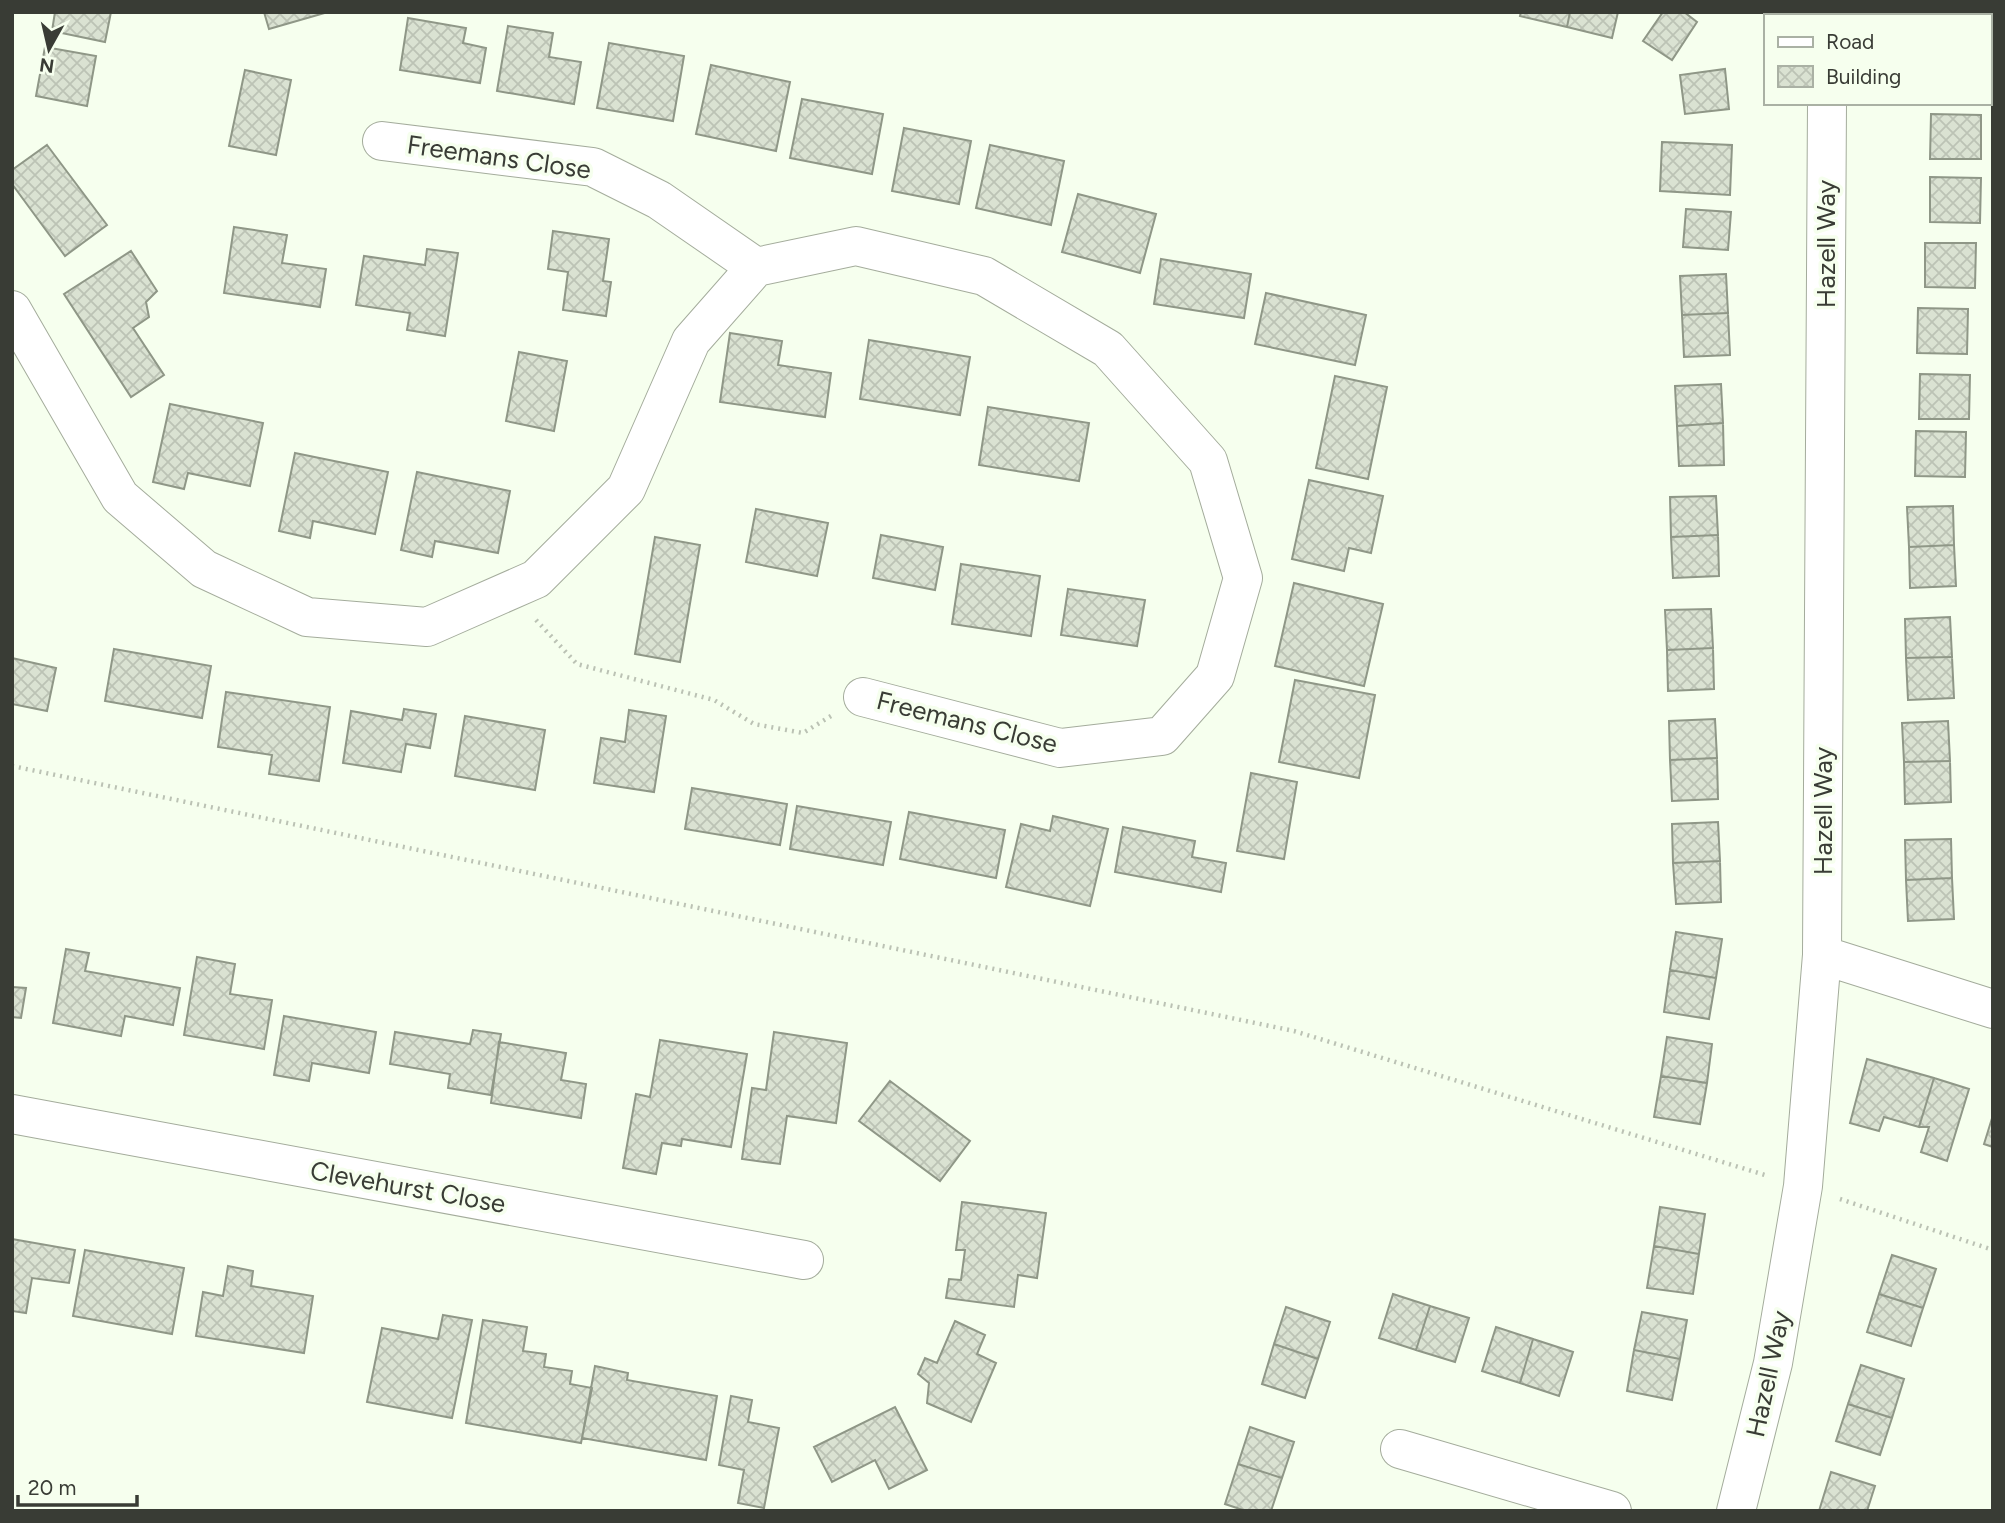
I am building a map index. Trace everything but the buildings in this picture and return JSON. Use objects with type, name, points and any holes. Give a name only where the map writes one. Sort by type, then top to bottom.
[{"type":"street","name":"Hazell Way","points":[[1736,1511],[1773,1363],[1803,1186],[1822,955],[1827,105]]},
{"type":"street","name":"Freemans Close","points":[[382,141],[593,167],[659,200],[756,267],[856,246],[984,275],[1108,349],[1208,461],[1243,578],[1215,676],[1162,736],[1060,748],[863,696]]},
{"type":"street","points":[[12,310],[120,497],[204,569],[307,617],[427,627],[536,579],[626,489],[691,341],[756,267]]},
{"type":"street","points":[[1822,955],[1993,1009]]},
{"type":"street","name":"Clevehurst Close","points":[[12,1114],[804,1259]]},
{"type":"street","points":[[1400,1449],[1612,1511]]},
{"type":"path","points":[[510,590],[577,664],[714,700],[754,724],[803,733],[863,696]]},
{"type":"path","points":[[12,766],[1294,1031],[1803,1186],[1993,1251]]}]
